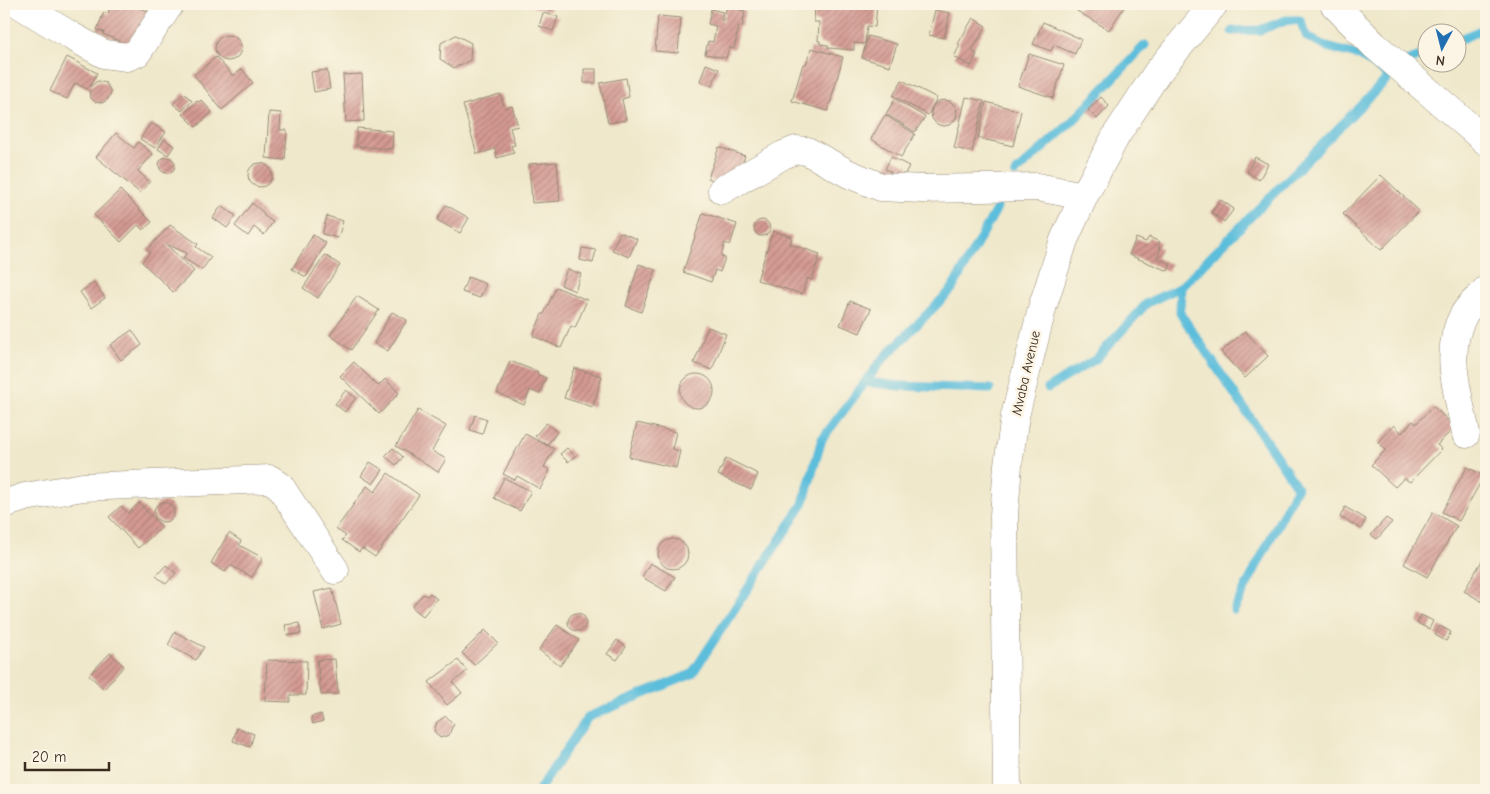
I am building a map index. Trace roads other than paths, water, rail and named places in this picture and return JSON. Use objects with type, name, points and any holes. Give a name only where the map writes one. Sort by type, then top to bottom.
[{"type":"street","points":[[19,4],[104,54],[127,57],[137,53],[170,4]]},
{"type":"street","name":"Mvaba Avenue","points":[[1007,790],[1004,515],[1008,465],[1015,416],[1042,305],[1064,240],[1084,196],[1117,134],[1157,73],[1214,4]]},
{"type":"street","points":[[1334,4],[1374,45],[1486,140]]},
{"type":"street","points":[[722,190],[783,155],[796,150],[807,151],[849,174],[881,186],[922,189],[1036,187],[1084,196]]},
{"type":"street","points":[[1466,434],[1452,364],[1455,338],[1464,315],[1486,290]]},
{"type":"street","points":[[4,504],[25,496],[83,487],[270,479],[280,486],[335,570]]},
{"type":"waterway","points":[[1232,31],[1260,30],[1286,20],[1300,20],[1307,37],[1327,47],[1360,56],[1390,76]]},
{"type":"waterway","points":[[1468,36],[1486,28]]},
{"type":"waterway","points":[[1015,173],[1072,122],[1145,45]]},
{"type":"waterway","points":[[1234,610],[1297,487],[1180,313],[1181,287],[1390,76],[1407,61],[1418,57]]},
{"type":"waterway","points":[[539,790],[588,717],[692,674],[803,504],[822,439],[882,360],[952,289],[997,208]]},
{"type":"waterway","points":[[1048,388],[1096,359],[1147,303],[1181,287]]},
{"type":"waterway","points":[[865,382],[901,386],[990,389]]}]
